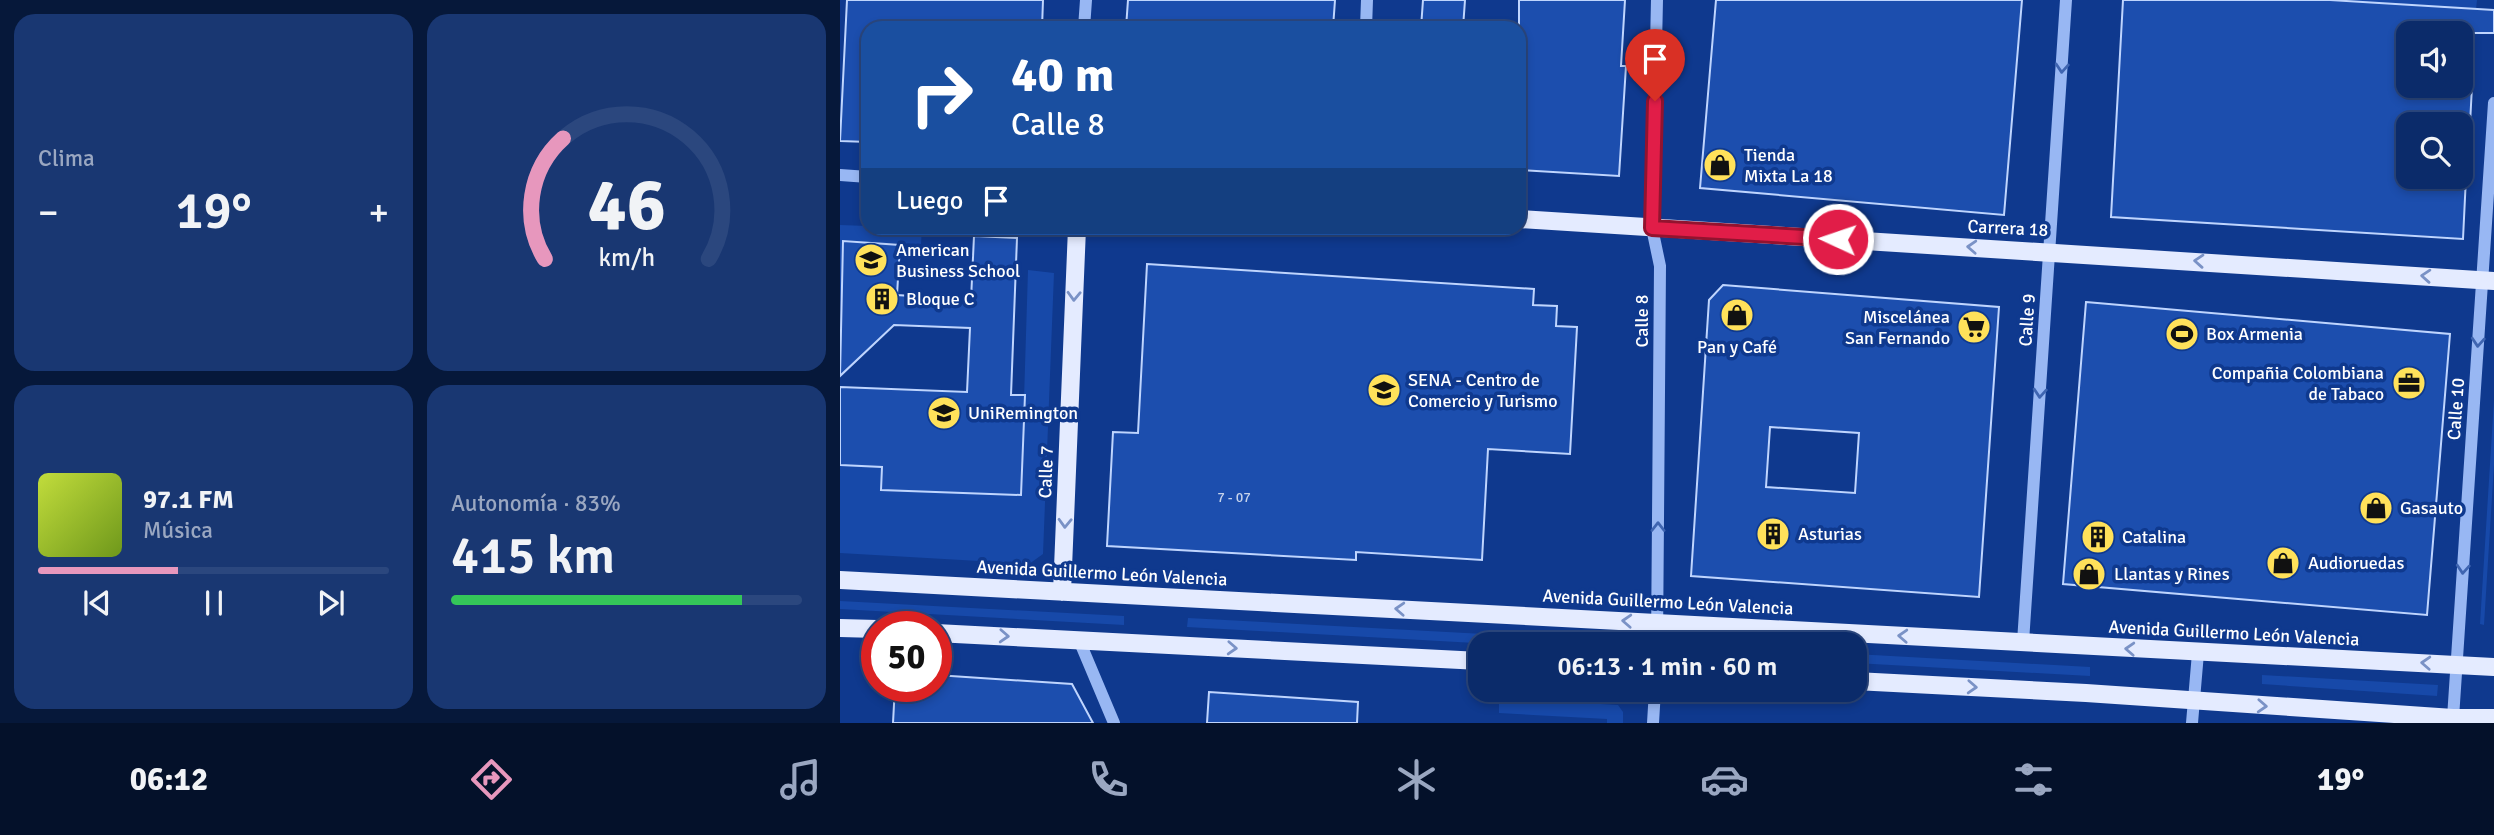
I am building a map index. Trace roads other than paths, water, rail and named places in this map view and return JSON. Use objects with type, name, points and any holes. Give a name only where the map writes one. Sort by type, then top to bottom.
[{"type":"main road","name":"Carrera 18","points":[[1526,219],[2488,280]]},
{"type":"main road","name":"Calle 7","points":[[1062,592],[1077,235]]},
{"type":"main road","name":"Avenida Guillermo León Valencia","points":[[840,580],[2494,667]]},
{"type":"main road","points":[[840,628],[861,629]]},
{"type":"main road","points":[[952,634],[1468,661]]},
{"type":"main road","points":[[1867,682],[2086,693],[2454,718],[2494,718]]},
{"type":"street","points":[[1084,21],[1086,0]]},
{"type":"street","points":[[1367,0],[1367,21]]},
{"type":"street","name":"Calle 8","points":[[1657,0],[1652,228],[1660,266],[1658,632]]},
{"type":"street","name":"Calle 9","points":[[2023,642],[2066,0]]},
{"type":"street","name":"Calle 10","points":[[2454,718],[2488,280],[2494,103]]},
{"type":"street","points":[[840,175],[861,176]]},
{"type":"street","points":[[1079,640],[1114,723]]},
{"type":"street","points":[[2192,723],[2198,653]]},
{"type":"street","points":[[1653,723],[1654,702]]},
{"type":"place","name":"Tienda Mixta La 18","points":[[1720,165]]},
{"type":"place","name":"American Business School","points":[[871,260]]},
{"type":"place","name":"Bloque C","points":[[882,299]]},
{"type":"place","name":"Pan y Café","points":[[1737,315]]},
{"type":"place","name":"Miscelánea San Fernando","points":[[1974,327]]},
{"type":"place","name":"Box Armenia","points":[[2182,334]]},
{"type":"place","name":"Compañia Colombiana de Tabaco","points":[[2409,383]]},
{"type":"place","name":"SENA - Centro de Comercio y Turismo","points":[[1384,390]]},
{"type":"place","name":"UniRemington","points":[[944,413]]},
{"type":"place","name":"Gasauto","points":[[2376,508]]},
{"type":"place","name":"Asturias","points":[[1773,534]]},
{"type":"place","name":"Catalina","points":[[2098,537]]},
{"type":"place","name":"Audioruedas","points":[[2283,563]]},
{"type":"place","name":"Llantas y Rines","points":[[2089,574]]}]
